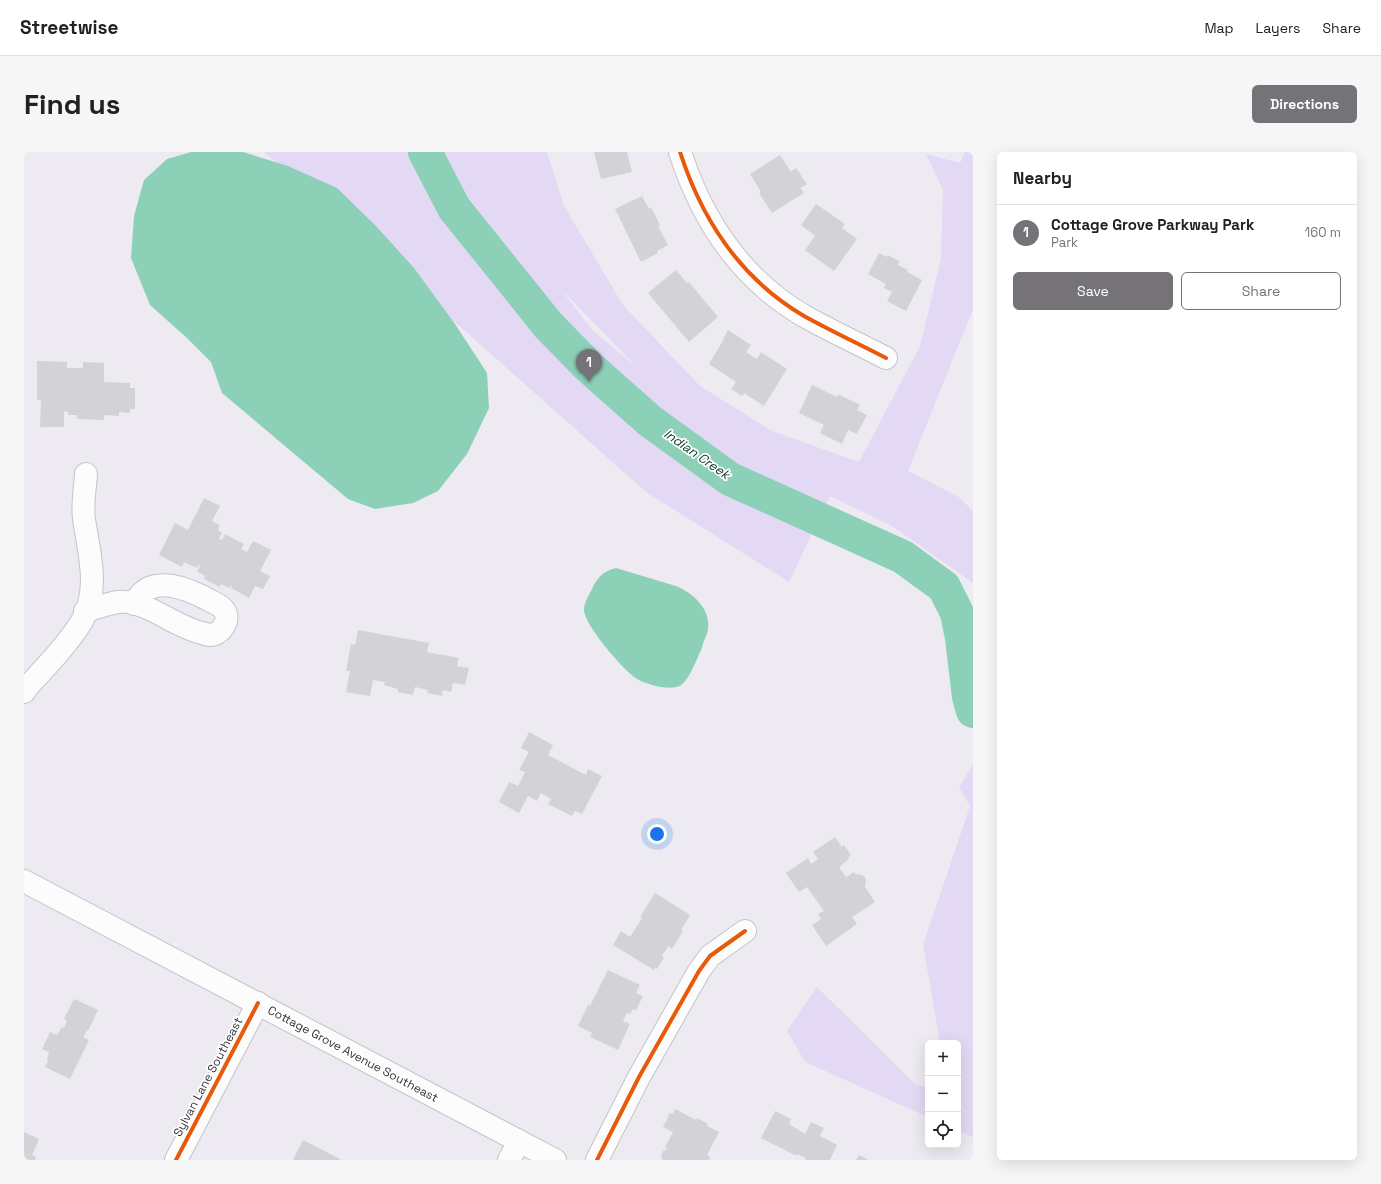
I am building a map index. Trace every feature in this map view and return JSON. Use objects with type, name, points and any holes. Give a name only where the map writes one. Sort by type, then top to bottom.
[{"type":"street","points":[[680,152],[688,176],[705,214],[733,256],[767,290],[804,316],[886,358]]},
{"type":"street","points":[[24,692],[72,635],[82,620],[91,594],[92,572],[84,518],[86,474]]},
{"type":"street","points":[[86,611],[110,604],[125,602],[134,604]]},
{"type":"street","name":"Cottage Grove Avenue Southeast","points":[[24,881],[555,1160]]},
{"type":"street","points":[[597,1160],[639,1077],[699,971],[710,956],[745,930]]},
{"type":"street","name":"Sylvan Lane Southeast","points":[[176,1160],[258,1004]]},
{"type":"street","points":[[509,1160],[519,1141]]},
{"type":"shaded area","points":[[191,152],[243,152],[288,166],[337,188],[376,226],[414,268],[455,324],[487,373],[489,408],[467,454],[438,491],[413,503],[375,509],[348,499],[222,393],[211,362],[150,305],[131,258],[134,216],[144,180],[167,159]]},
{"type":"shaded area","points":[[264,152],[547,152],[564,206],[623,305],[700,386],[772,431],[859,462],[920,346],[941,259],[943,190],[926,154],[960,163],[965,152],[973,152],[973,309],[908,471],[959,497],[973,511],[973,583],[892,526],[830,496],[789,582],[646,492]],"holes":[[[560,288],[636,366],[593,331]]]},
{"type":"shaded area","points":[[616,568],[676,586],[689,593],[704,608],[707,615],[708,629],[702,648],[693,668],[681,685],[671,688],[652,685],[637,679],[623,667],[605,647],[585,616],[585,604],[596,582],[607,571]]},
{"type":"shaded area","points":[[973,765],[973,1137],[961,1132],[961,1040],[939,1040],[923,945],[970,806],[959,787]]},
{"type":"shaded area","points":[[817,987],[917,1086],[925,1086],[925,1116],[805,1062],[787,1031]]},
{"type":"building","points":[[594,152],[627,152],[632,172],[601,179]]},
{"type":"building","points":[[780,155],[791,172],[796,168],[807,184],[800,188],[804,193],[772,213],[759,193],[761,192],[750,174]]},
{"type":"building","points":[[642,196],[649,209],[651,207],[660,225],[658,226],[668,245],[657,251],[658,253],[641,262],[615,209]]},
{"type":"building","points":[[816,204],[845,224],[842,228],[857,239],[834,271],[805,250],[815,236],[801,225]]},
{"type":"building","points":[[879,253],[887,257],[888,255],[899,261],[898,265],[922,280],[906,311],[887,301],[892,292],[884,288],[886,284],[868,274]]},
{"type":"building","points":[[676,270],[687,283],[689,282],[718,317],[689,342],[648,293]]},
{"type":"building","points":[[728,330],[751,345],[746,352],[757,359],[761,352],[787,369],[764,406],[744,393],[742,396],[731,389],[736,382],[709,364]]},
{"type":"building","points":[[37,361],[67,362],[67,368],[83,368],[83,362],[104,363],[104,382],[130,383],[130,388],[135,388],[135,409],[130,409],[130,413],[119,412],[119,416],[104,415],[104,420],[77,419],[77,415],[68,415],[68,412],[64,411],[64,427],[40,427],[41,400],[37,400]]},
{"type":"building","points":[[812,385],[837,397],[838,394],[860,405],[857,410],[867,415],[857,434],[848,430],[842,444],[820,433],[824,425],[799,413]]},
{"type":"building","points":[[204,498],[220,506],[212,521],[220,525],[218,530],[222,533],[219,539],[222,540],[225,534],[244,544],[241,549],[247,552],[253,541],[271,550],[260,571],[270,576],[263,589],[255,586],[249,598],[231,588],[232,586],[229,588],[221,584],[220,587],[204,579],[205,576],[197,571],[200,566],[198,565],[197,568],[184,562],[182,567],[159,555],[175,523],[188,530]]},
{"type":"building","points":[[358,630],[429,643],[427,652],[459,658],[457,666],[469,668],[465,685],[453,683],[451,692],[443,690],[442,696],[427,693],[428,690],[415,687],[413,695],[398,692],[398,689],[384,685],[385,682],[373,680],[370,696],[346,692],[350,671],[346,671],[351,644],[355,645]]},
{"type":"building","points":[[529,732],[553,745],[548,755],[586,775],[588,769],[602,776],[582,814],[575,811],[572,816],[548,804],[551,799],[541,793],[537,801],[528,796],[519,813],[499,802],[509,782],[518,786],[525,772],[519,770],[529,752],[521,748]]},
{"type":"building","points":[[835,837],[842,847],[844,845],[851,855],[848,858],[849,859],[839,867],[846,877],[854,872],[856,875],[858,874],[864,876],[866,880],[865,887],[875,902],[852,917],[857,924],[826,946],[812,925],[821,919],[818,914],[824,911],[807,887],[799,892],[786,873],[808,858],[811,864],[818,859],[813,852]]},
{"type":"building","points":[[655,893],[690,915],[681,930],[683,931],[672,949],[668,946],[662,956],[664,958],[657,969],[655,968],[654,970],[613,945],[621,931],[630,937]]},
{"type":"building","points":[[608,970],[640,985],[636,993],[643,996],[636,1010],[633,1009],[630,1014],[627,1013],[623,1021],[630,1024],[618,1050],[590,1037],[592,1033],[578,1026]]},
{"type":"building","points":[[74,999],[98,1010],[88,1031],[87,1030],[83,1037],[89,1040],[70,1079],[45,1067],[48,1061],[49,1052],[42,1049],[50,1032],[57,1035],[62,1027],[64,1028],[67,1021],[64,1019]]},
{"type":"building","points":[[675,1109],[696,1120],[697,1118],[708,1124],[707,1126],[719,1132],[707,1155],[710,1157],[709,1160],[662,1160],[661,1156],[663,1151],[668,1149],[665,1147],[673,1132],[663,1127],[670,1113],[673,1114]]},
{"type":"building","points":[[775,1111],[791,1119],[789,1124],[805,1134],[811,1122],[824,1128],[820,1136],[837,1145],[830,1160],[805,1160],[806,1158],[797,1154],[797,1156],[761,1138]]},
{"type":"building","points":[[24,1132],[39,1139],[32,1155],[36,1157],[35,1160],[24,1160]]},
{"type":"building","points":[[303,1140],[340,1159],[340,1160],[293,1160]]},
{"type":"building","points":[[859,1155],[869,1160],[856,1160]]},
{"type":"waterway","name":"Indian Creek","points":[[425,152],[454,208],[548,325],[589,367],[650,421],[730,479],[903,557],[944,587],[957,613],[962,638],[969,697],[973,711]]},
{"type":"cycle path","points":[[680,152],[689,177],[712,224],[743,266],[781,301],[804,316],[886,358]]},
{"type":"cycle path","points":[[597,1160],[639,1077],[699,971],[710,956],[745,931]]},
{"type":"cycle path","points":[[176,1160],[258,1003]]},
{"type":"place","name":"Cottage Grove Parkway Park","points":[[589,382]]}]
